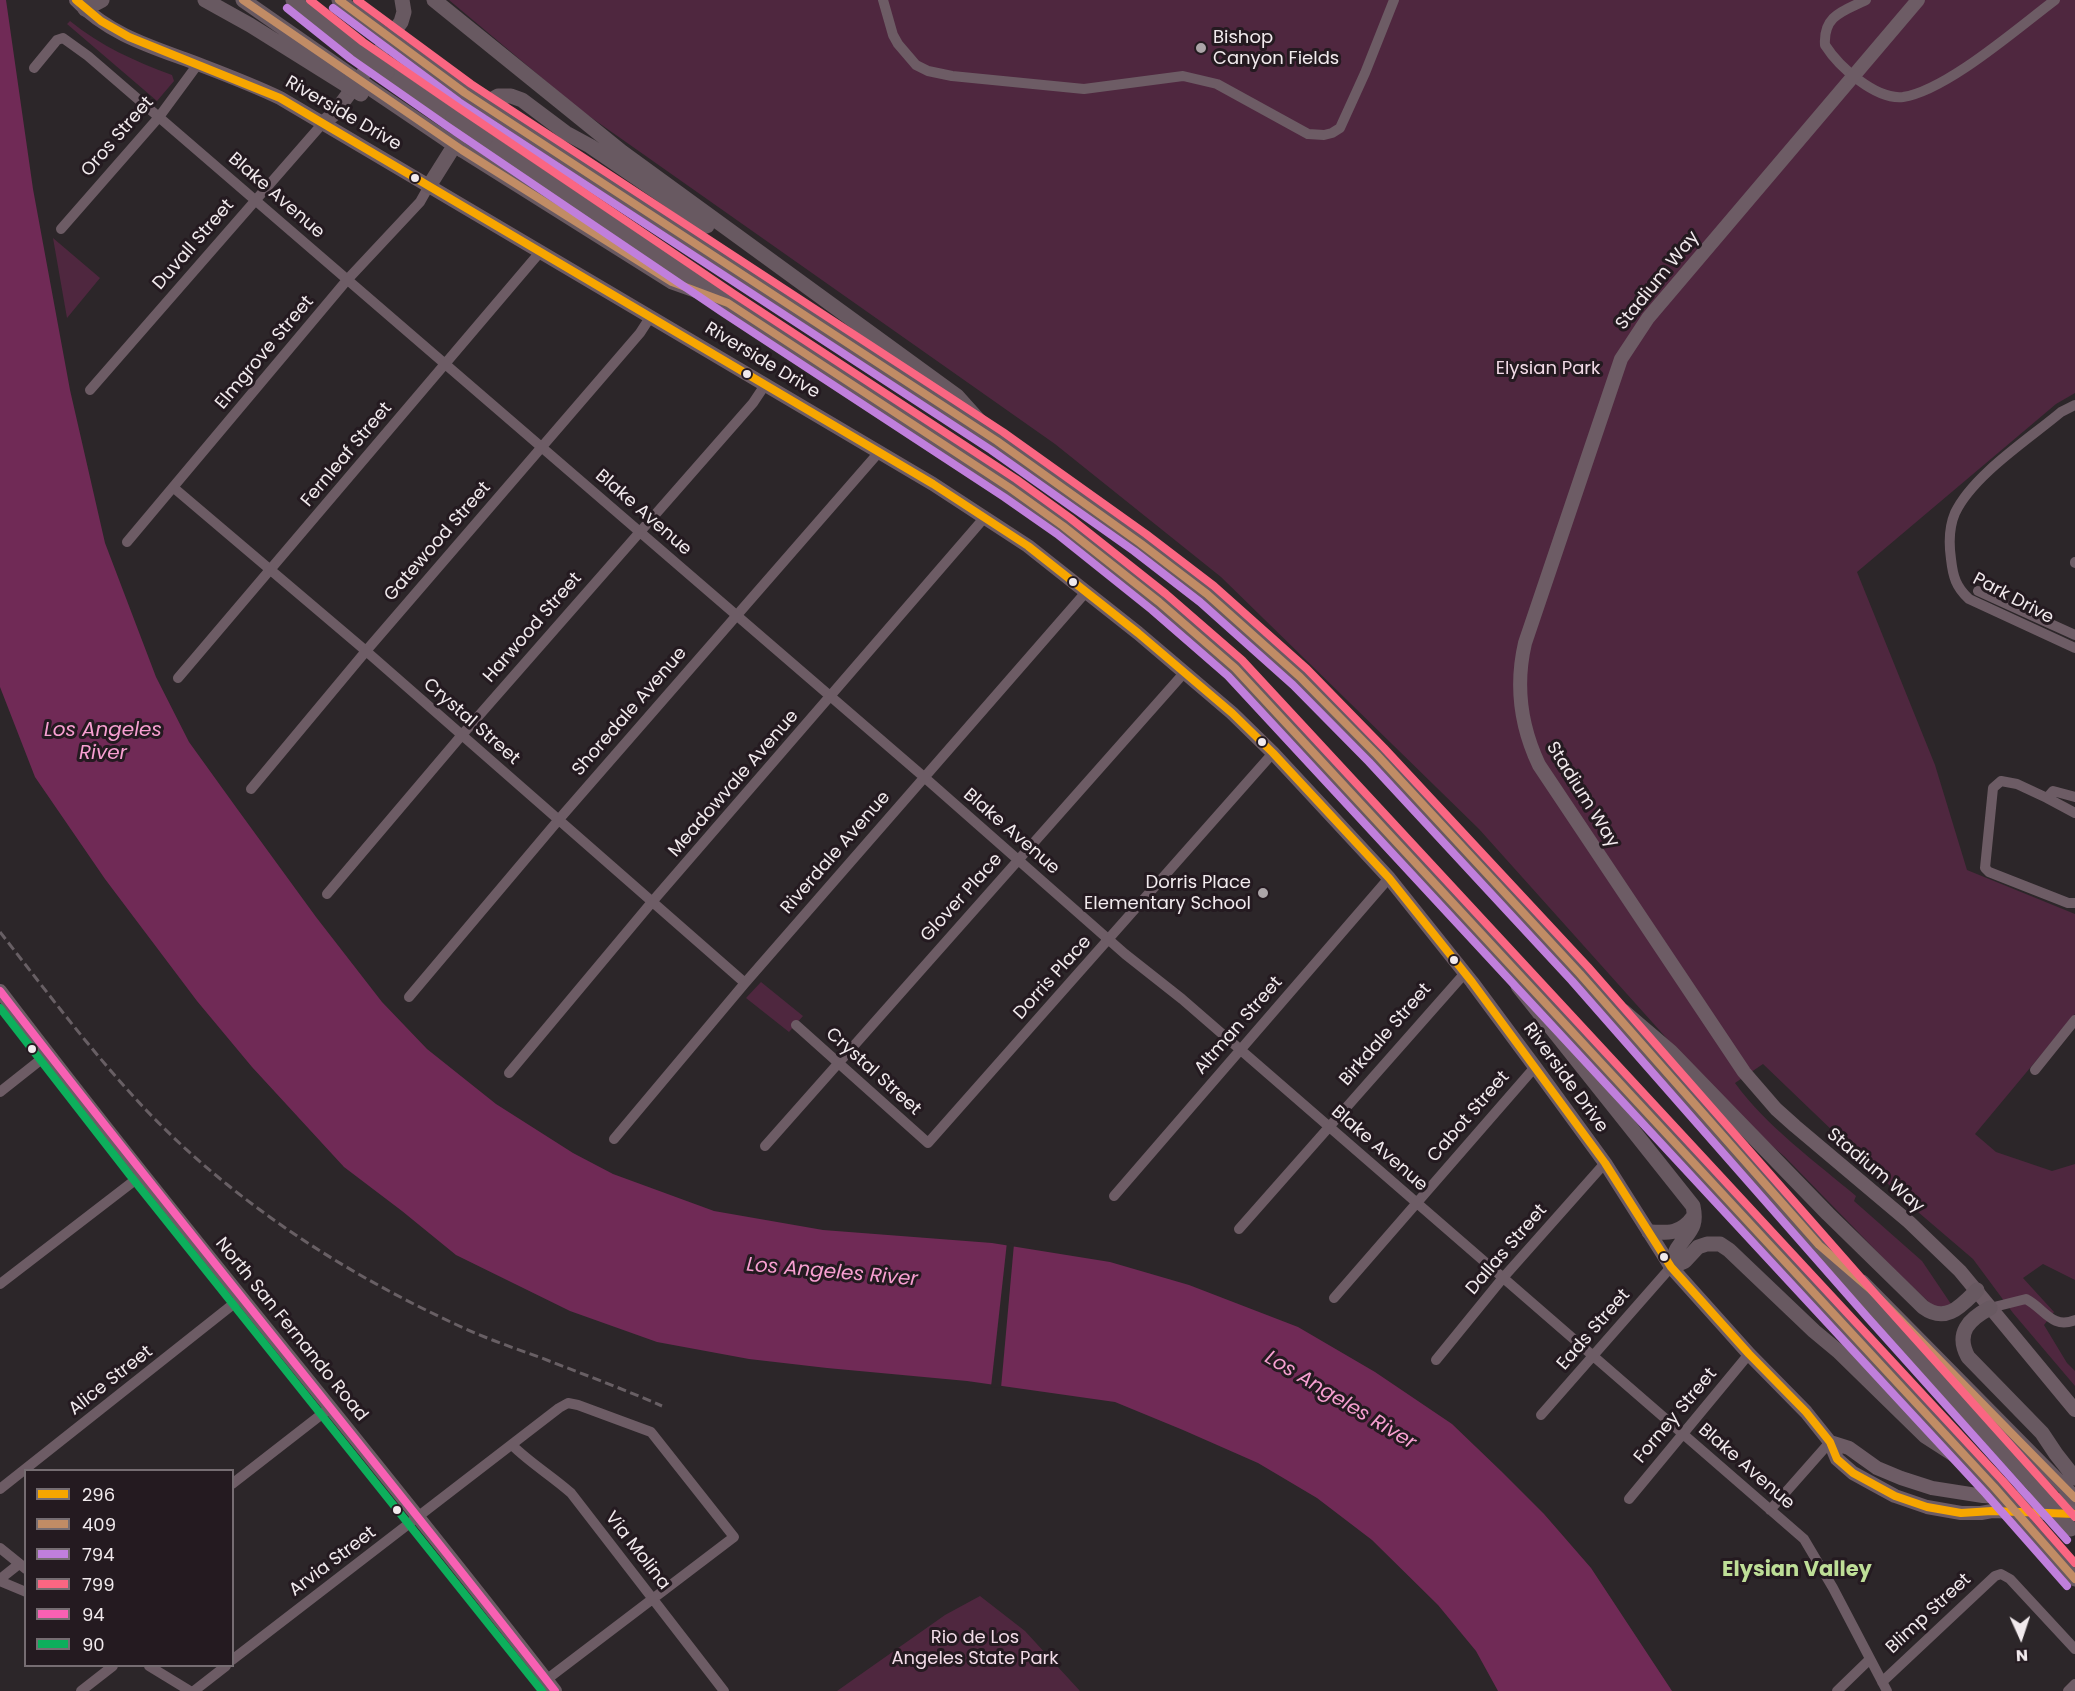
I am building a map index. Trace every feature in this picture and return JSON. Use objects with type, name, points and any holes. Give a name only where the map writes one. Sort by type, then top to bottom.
[{"type":"highway","points":[[83,3],[102,0]]},
{"type":"highway","points":[[205,0],[349,80]]},
{"type":"highway","points":[[243,0],[364,90],[410,116],[672,282],[728,303]]},
{"type":"highway","points":[[293,0],[387,72],[453,117],[728,303],[1010,488],[1063,526],[1158,602],[1235,668],[1994,1487],[2075,1579]]},
{"type":"highway","points":[[339,0],[465,93],[997,441],[1207,594],[1300,678],[1377,755],[1580,974],[2036,1488],[2074,1525]]},
{"type":"highway","points":[[322,123],[334,114],[401,22],[404,12],[402,0]]},
{"type":"highway","points":[[434,0],[622,152],[957,396],[997,441]]},
{"type":"highway","points":[[429,186],[473,117],[498,96],[512,96],[522,100],[566,133],[590,146],[729,242],[771,261]]},
{"type":"highway","points":[[1468,918],[1497,960],[1688,1198],[1695,1215],[1695,1222],[1676,1250],[1671,1267]]},
{"type":"highway","points":[[1580,974],[1671,1052],[1828,1214],[1923,1307],[1930,1312],[1949,1313],[1957,1309],[1977,1290]]},
{"type":"highway","points":[[1649,1232],[1667,1233],[1681,1230],[1695,1215]]},
{"type":"highway","points":[[1671,1267],[1685,1261],[1698,1247],[1720,1244],[1838,1351],[1925,1436],[1975,1467]]},
{"type":"highway","points":[[1819,1245],[1870,1288],[2073,1491]]},
{"type":"highway","points":[[1990,1308],[1978,1314],[1967,1326],[1963,1334],[1963,1347],[1968,1357],[2042,1432],[2073,1491]]},
{"type":"main road","name":"Stadium Way","points":[[1918,0],[1648,318],[1621,359],[1525,643],[1520,664],[1520,706],[1530,746],[1539,765],[1744,1072],[1776,1109],[1924,1236],[1960,1271],[2075,1410]]},
{"type":"main road","name":"Riverside Drive","points":[[83,3],[102,23],[129,38],[262,89],[322,123],[880,451],[1028,546],[1138,633],[1232,713],[1273,753],[1389,879],[1465,973],[1605,1163],[1671,1267],[1749,1354],[1806,1412],[1830,1442],[1837,1459],[1853,1473],[1895,1496],[1927,1508],[1981,1513],[1992,1511],[2074,1525]]},
{"type":"main road","name":"North San Fernando Road","points":[[1,993],[142,1174],[331,1407],[551,1685]]},
{"type":"main road","name":"Riverside Drive","points":[[1830,1442],[1849,1448],[1877,1468],[1932,1488],[1983,1496],[2073,1491]]},
{"type":"street","points":[[883,0],[898,44],[916,65],[928,71],[952,76],[1084,89],[1183,76],[1217,84],[1289,125],[1316,136],[1332,133],[1340,128],[1394,0]]},
{"type":"street","points":[[1866,0],[1832,18],[1824,31],[1825,45],[1828,51],[1854,76],[1879,94],[1904,97],[1953,76],[2055,0]]},
{"type":"street","name":"Blake Avenue","points":[[34,68],[57,40],[63,38],[88,56],[1804,1539],[1884,1686]]},
{"type":"street","name":"Oros Street","points":[[61,229],[159,117],[198,64]]},
{"type":"street","name":"Duvall Street","points":[[90,390],[322,123]]},
{"type":"street","name":"Elmgrove Street","points":[[127,542],[348,280],[420,202],[429,186]]},
{"type":"street","name":"Fernleaf Street","points":[[178,678],[541,251]]},
{"type":"street","name":"Gatewood Street","points":[[250,789],[640,333],[651,316]]},
{"type":"street","name":"Harwood Street","points":[[327,894],[461,736],[753,403],[765,385]]},
{"type":"street","name":"Park Drive","points":[[2075,405],[2061,412],[1977,481],[1955,514],[1950,548],[1952,569],[1958,589],[1969,599],[2075,648]]},
{"type":"street","name":"Shoredale Avenue","points":[[409,997],[558,820],[880,451]]},
{"type":"street","name":"Crystal Street","points":[[174,488],[366,651],[745,983]]},
{"type":"street","name":"Meadowvale Avenue","points":[[508,1073],[652,902],[831,698],[985,517]]},
{"type":"street","points":[[1978,591],[2075,635]]},
{"type":"street","name":"Riverdale Avenue","points":[[614,1139],[745,983],[1086,592]]},
{"type":"street","name":"Glover Place","points":[[765,1146],[1184,673]]},
{"type":"street","name":"Dorris Place","points":[[928,1143],[1273,753]]},
{"type":"street","points":[[2075,813],[2017,784],[2001,781],[1993,788],[1985,868],[1989,872],[2068,903],[2075,903]]},
{"type":"street","points":[[2048,798],[2054,791],[2075,797]]},
{"type":"street","name":"Altman Street","points":[[1114,1196],[1389,879]]},
{"type":"street","name":"Birkdale Street","points":[[1239,1229],[1465,973]]},
{"type":"street","points":[[2035,1070],[2075,1020]]},
{"type":"street","name":"Crystal Street","points":[[796,1026],[928,1143]]},
{"type":"street","points":[[0,1092],[48,1054]]},
{"type":"street","name":"Cabot Street","points":[[1334,1298],[1535,1067]]},
{"type":"street","name":"Dallas Street","points":[[1436,1360],[1502,1279],[1605,1163]]},
{"type":"street","points":[[0,1284],[142,1174]]},
{"type":"street","name":"Eads Street","points":[[1540,1415],[1671,1267]]},
{"type":"street","name":"Alice Street","points":[[25,1469],[241,1298]]},
{"type":"street","points":[[1990,1308],[2026,1299],[2056,1323],[2075,1320]]},
{"type":"street","name":"Forney Street","points":[[1629,1499],[1749,1354]]},
{"type":"street","name":"Arvia Street","points":[[234,1658],[568,1403],[651,1432],[734,1537],[652,1598]]},
{"type":"street","points":[[234,1482],[331,1407]]},
{"type":"street","points":[[1770,1510],[1830,1442]]},
{"type":"street","name":"Via Molina","points":[[512,1445],[532,1464],[558,1481],[571,1493],[724,1691]]},
{"type":"street","name":"Alice Street","points":[[0,1489],[24,1470]]},
{"type":"street","points":[[0,1548],[22,1566],[0,1580]]},
{"type":"street","name":"Blimp Street","points":[[1884,1686],[1995,1576],[2001,1574],[2010,1579],[2075,1649]]},
{"type":"street","points":[[0,1580],[24,1591]]},
{"type":"street","points":[[551,1685],[652,1598]]},
{"type":"street","points":[[1837,1691],[1870,1659]]},
{"type":"street","points":[[81,1691],[111,1667]]},
{"type":"street","points":[[152,1667],[192,1691],[223,1667]]},
{"type":"street","points":[[2068,1691],[2075,1684]]},
{"type":"green space","name":"Elysian Park","points":[[449,0],[2075,0],[2075,393],[2056,404],[1857,572],[1935,765],[1967,870],[2075,914],[2075,1014],[1975,1134],[1996,1152],[2052,1171],[2075,1164],[2075,1280],[2043,1264],[2023,1278],[2054,1312],[2044,1325],[2067,1363],[2075,1371],[2075,1386],[2013,1313],[1973,1259],[1911,1206],[1763,1064],[1735,1083],[1776,1129],[1856,1196],[1854,1201],[1922,1261],[1951,1304],[1945,1307],[1933,1306],[1687,1061],[1479,829],[1221,577],[1055,444],[579,109]]},
{"type":"green space","points":[[70,21],[118,52],[172,75],[174,81],[157,101],[67,24]]},
{"type":"green space","points":[[53,238],[100,278],[67,318]]},
{"type":"green space","points":[[761,982],[803,1016],[789,1032],[746,998]]},
{"type":"green space","name":"Rio de Los Angeles State Park","points":[[980,1596],[1025,1631],[1080,1691],[837,1691],[945,1615]]},
{"type":"water","name":"Los Angeles River","points":[[0,0],[6,0],[33,189],[70,390],[105,543],[156,677],[189,742],[238,810],[382,1002],[427,1049],[496,1104],[573,1153],[613,1174],[714,1211],[823,1230],[992,1243],[1110,1262],[1189,1285],[1298,1327],[1375,1372],[1452,1424],[1501,1471],[1544,1514],[1591,1568],[1672,1691],[1498,1691],[1476,1651],[1438,1605],[1372,1540],[1317,1498],[1258,1463],[1115,1402],[967,1381],[749,1359],[657,1342],[570,1311],[456,1255],[344,1167],[252,1067],[197,1001],[105,879],[35,777],[0,687]]},
{"type":"pier","points":[[1007,1242],[1014,1244],[1001,1388],[991,1387]]},
{"type":"railway","points":[[0,932],[90,1046],[147,1111],[216,1175],[291,1232],[371,1281],[455,1324],[662,1406]]},
{"type":"transit line","name":"296","points":[[76,0],[101,21],[129,37],[280,98],[933,484],[1028,546],[1138,633],[1232,713],[1273,753],[1389,878],[1472,982],[1605,1163],[1671,1267],[1749,1354],[1806,1412],[1830,1442],[1837,1459],[1853,1473],[1895,1496],[1927,1507],[1961,1513],[1992,1511],[2075,1514]]},
{"type":"transit line","name":"409","points":[[243,0],[462,150],[672,282],[728,303],[1010,488],[1063,526],[1159,602],[1235,668],[1994,1487],[2075,1579]]},
{"type":"transit line","name":"799","points":[[310,0],[363,42],[459,108],[734,294],[1016,479],[1070,518],[1166,594],[1242,660],[2002,1480],[2075,1563]]},
{"type":"transit line","name":"409","points":[[339,0],[465,93],[997,441],[1207,594],[1300,677],[1377,755],[1580,974],[1819,1245],[1870,1289],[2075,1498]]},
{"type":"transit line","name":"799","points":[[357,0],[471,84],[1003,432],[1146,534],[1214,586],[1307,669],[1384,748],[1588,967],[2075,1517]]},
{"type":"transit line","name":"794","points":[[287,8],[351,59],[447,126],[1057,534],[1152,610],[1228,676],[1986,1494],[2067,1586]]},
{"type":"transit line","name":"794","points":[[333,8],[459,102],[991,450],[1134,551],[1200,602],[1293,685],[1369,762],[1572,981],[1868,1318],[2067,1540]]},
{"type":"transit line","name":"94","points":[[0,991],[555,1691]]},
{"type":"transit line","name":"90","points":[[0,1008],[129,1174],[542,1691]]},
{"type":"place","name":"Bishop Canyon Fields","points":[[1201,48]]},
{"type":"place","name":"Dorris Place Elementary School","points":[[1263,893]]},
{"type":"district","name":"Elysian Valley","points":[[1797,1571]]}]
